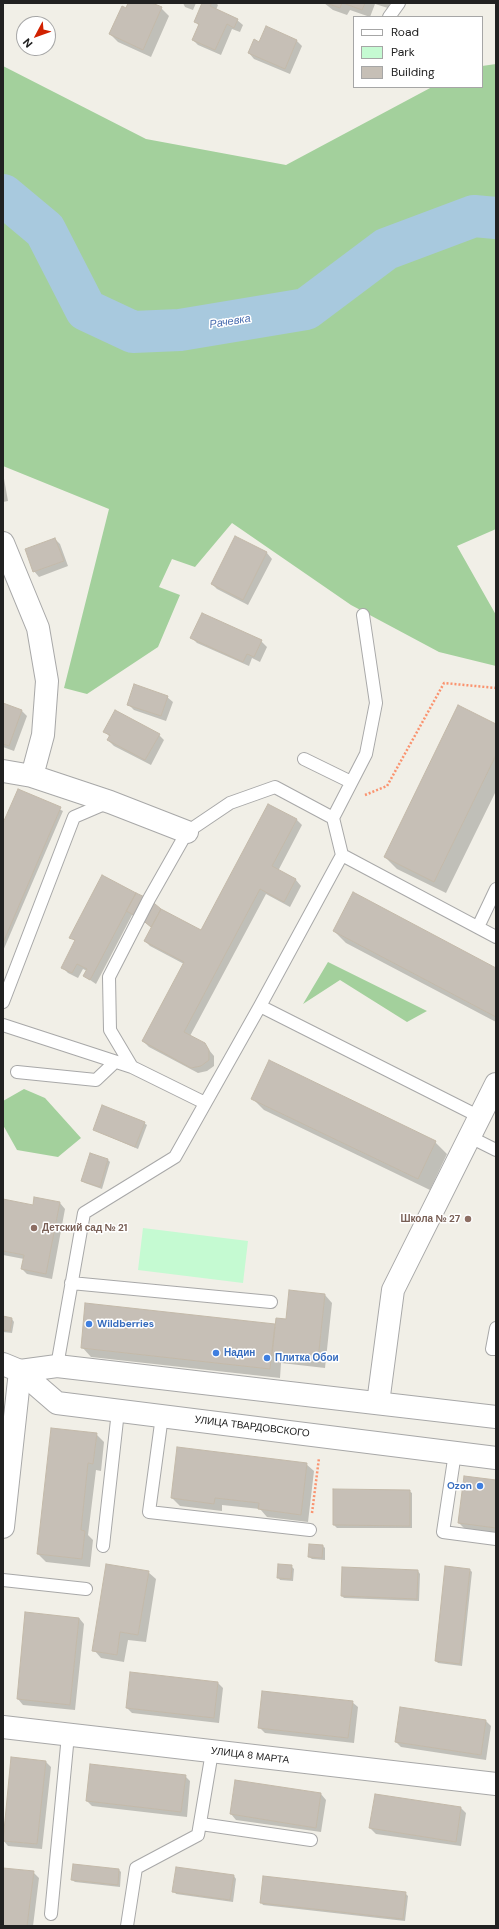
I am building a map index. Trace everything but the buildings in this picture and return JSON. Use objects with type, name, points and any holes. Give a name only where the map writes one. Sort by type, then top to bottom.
[{"type":"street","points":[[3,543],[38,628],[47,681],[42,734],[32,776]]},
{"type":"street","points":[[3,771],[32,776],[110,802],[187,832]]},
{"type":"street","points":[[378,1403],[393,1290],[496,1084]]},
{"type":"street","points":[[3,1527],[12,1367],[56,1366],[496,1417]]},
{"type":"street","name":"УЛИЦА ТВАРДОВСКОГО","points":[[12,1367],[57,1403],[496,1458]]},
{"type":"street","name":"УЛИЦА 8 МАРТА","points":[[3,1727],[496,1784]]},
{"type":"lane","points":[[390,16],[399,3]]},
{"type":"lane","points":[[56,1366],[84,1213],[175,1157],[260,1006],[342,854],[333,818],[366,754],[376,703],[363,615]]},
{"type":"lane","points":[[304,759],[351,782]]},
{"type":"lane","points":[[132,1068],[110,1030],[109,977],[149,899],[187,832],[230,803],[275,787],[333,818]]},
{"type":"lane","points":[[3,1002],[74,817],[110,802]]},
{"type":"lane","points":[[342,854],[496,937]]},
{"type":"lane","points":[[478,927],[496,889]]},
{"type":"lane","points":[[260,1006],[480,1117]]},
{"type":"lane","points":[[3,1025],[132,1068],[205,1103]]},
{"type":"lane","points":[[17,1072],[96,1080],[115,1062]]},
{"type":"lane","points":[[470,1137],[496,1150]]},
{"type":"lane","points":[[71,1283],[271,1302]]},
{"type":"lane","points":[[496,1328],[492,1348],[496,1349]]},
{"type":"lane","points":[[103,1546],[118,1411]]},
{"type":"lane","points":[[162,1416],[149,1512],[310,1530]]},
{"type":"lane","points":[[455,1453],[443,1532],[496,1539]]},
{"type":"lane","points":[[3,1580],[86,1590]]},
{"type":"lane","points":[[51,1914],[68,1735]]},
{"type":"lane","points":[[127,1926],[136,1868],[198,1835],[212,1752]]},
{"type":"lane","points":[[201,1824],[311,1840]]},
{"type":"path","points":[[343,797],[371,794],[387,786],[444,683],[496,688]]},
{"type":"path","points":[[310,1530],[322,1436]]},
{"type":"green space","points":[[496,64],[496,529],[457,546],[496,615],[496,666],[439,652],[351,605],[232,523],[195,567],[172,559],[159,587],[180,595],[158,647],[87,694],[64,688],[109,509],[3,466],[3,66],[146,139],[286,165],[430,88],[483,88],[483,66]]},
{"type":"green space","points":[[328,962],[427,1011],[407,1022],[340,980],[303,1004]]},
{"type":"green space","points":[[24,1089],[45,1098],[81,1138],[58,1157],[17,1150],[3,1125],[3,1101]]},
{"type":"green space","points":[[143,1228],[248,1241],[243,1283],[138,1270]]},
{"type":"waterway","name":"Рачевка","points":[[3,195],[45,230],[86,310],[133,332],[180,330],[306,309],[386,249],[474,216],[496,218]]},
{"type":"place","name":"Школа № 27","points":[[468,1219]]},
{"type":"place","name":"Детский сад № 21","points":[[34,1228]]},
{"type":"place","name":"Wildberries","points":[[89,1324]]},
{"type":"place","name":"Надин","points":[[216,1353]]},
{"type":"place","name":"Плитка Обои","points":[[267,1358]]},
{"type":"place","name":"Ozon","points":[[480,1486]]}]
